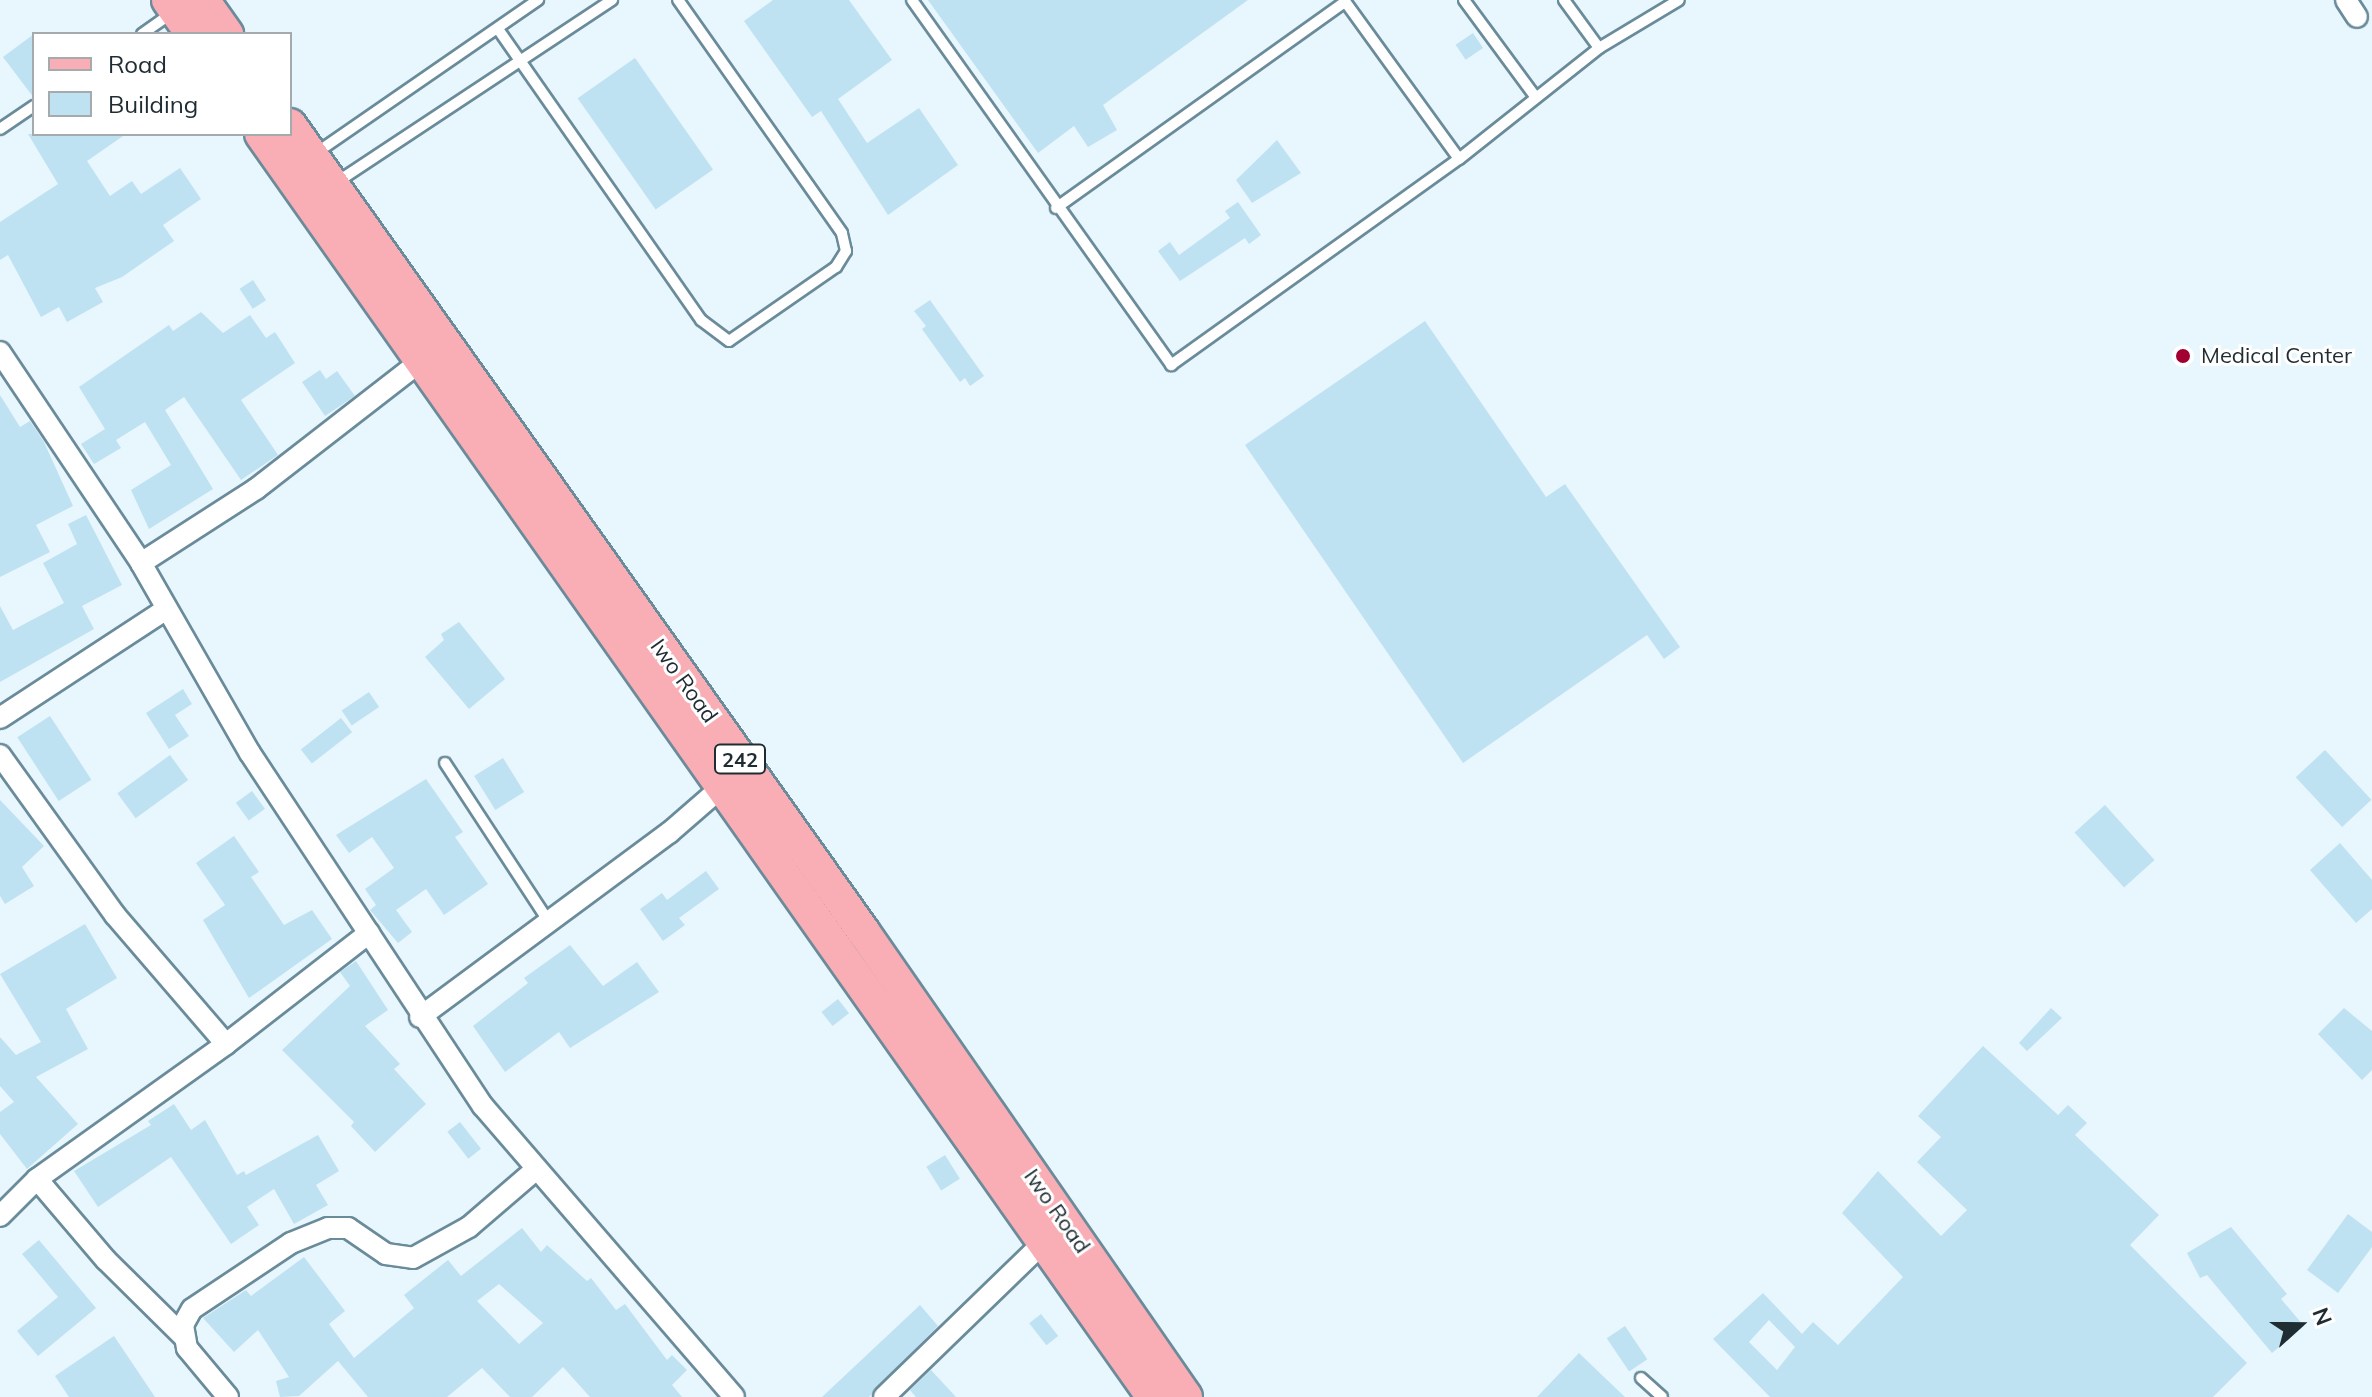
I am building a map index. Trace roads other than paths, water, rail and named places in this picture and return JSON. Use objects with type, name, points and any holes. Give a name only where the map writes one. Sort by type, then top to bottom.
[{"type":"main road","points":[[185,11],[223,32]]},
{"type":"main road","name":"Iwo Road","points":[[292,134],[299,164]]},
{"type":"main road","name":"Iwo Road","points":[[264,136],[299,164],[769,826],[1186,1397]]},
{"type":"main road","name":"Iwo Road","points":[[320,194],[421,361],[722,787],[769,826],[1044,1242],[1153,1397]]},
{"type":"street","points":[[0,352],[6,378],[141,563],[165,610],[250,753],[369,933],[420,1017],[534,1171],[734,1397]]},
{"type":"street","points":[[141,563],[256,489],[421,361]]},
{"type":"street","points":[[0,718],[165,610]]},
{"type":"street","points":[[0,755],[115,915],[226,1044]]},
{"type":"street","points":[[420,1017],[549,922],[722,787]]},
{"type":"street","points":[[0,1216],[37,1179],[226,1044],[369,933]]},
{"type":"street","points":[[183,1336],[192,1309],[291,1243],[328,1228],[348,1228],[386,1254],[413,1258],[469,1227],[534,1171]]},
{"type":"street","points":[[37,1179],[106,1260],[183,1336],[197,1363],[228,1397]]},
{"type":"street","points":[[884,1397],[1044,1242]]},
{"type":"lane","points":[[299,164],[538,0]]},
{"type":"lane","points":[[320,194],[612,0]]},
{"type":"lane","points":[[498,29],[701,320],[717,337],[734,340],[836,267],[846,251],[842,233],[678,0]]},
{"type":"lane","points":[[912,0],[1056,208],[1171,365],[1459,159],[1534,95],[1599,48],[1679,0]]},
{"type":"lane","points":[[1464,0],[1534,95]]},
{"type":"lane","points":[[1564,0],[1599,48]]},
{"type":"lane","points":[[1056,208],[1344,1],[1459,159]]},
{"type":"lane","points":[[146,32],[185,11]]},
{"type":"lane","points":[[0,129],[32,107]]},
{"type":"lane","points":[[445,763],[549,922]]},
{"type":"lane","points":[[1641,1378],[1662,1397]]},
{"type":"place","name":"Medical Center","points":[[2183,356]]}]
